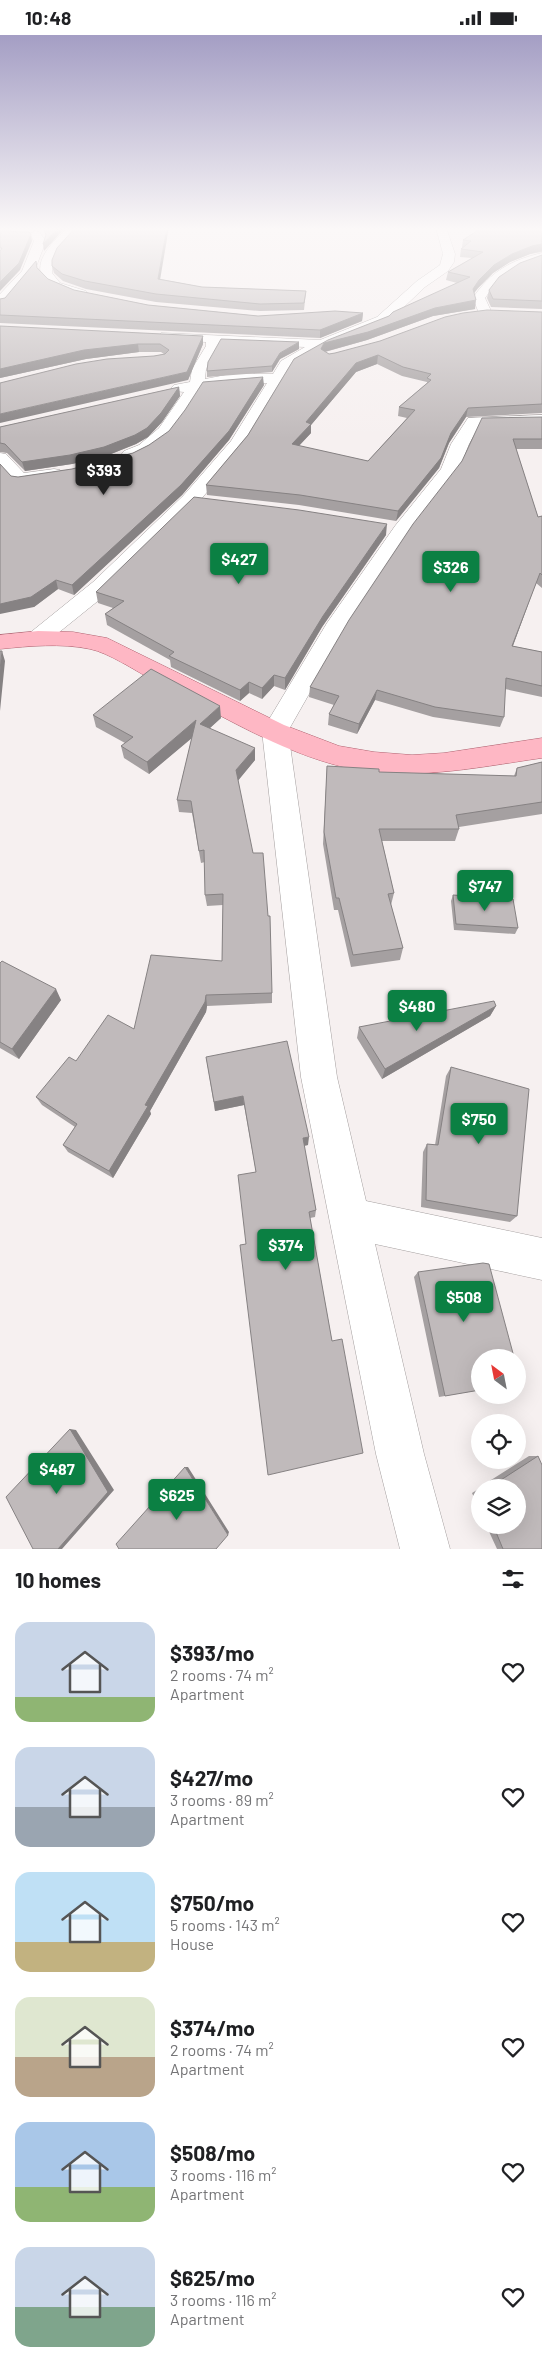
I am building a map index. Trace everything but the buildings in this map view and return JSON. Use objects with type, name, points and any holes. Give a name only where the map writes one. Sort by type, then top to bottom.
[{"type":"main road","points":[[0,642],[39,637],[71,637],[99,643],[275,731],[335,755],[374,762],[412,765],[444,763],[542,747]]},
{"type":"street","points":[[39,637],[101,587],[190,500],[238,444],[286,364],[322,352],[382,320],[407,298]]},
{"type":"street","points":[[479,298],[485,313]]},
{"type":"street","points":[[360,313],[382,320]]},
{"type":"street","points":[[469,315],[485,313],[501,315]]},
{"type":"street","points":[[155,335],[213,338],[322,352]]},
{"type":"street","points":[[115,459],[145,449],[166,432],[196,384],[199,369],[213,346],[213,338]]},
{"type":"street","points":[[168,391],[196,384],[231,379],[280,375]]},
{"type":"street","points":[[425,1549],[400,1454],[319,1077],[275,731],[393,528],[450,471],[460,444],[474,421],[542,420]]},
{"type":"street","points":[[0,459],[20,479],[70,470]]},
{"type":"street","points":[[190,500],[209,503]]},
{"type":"street","points":[[350,1218],[542,1259]]}]
